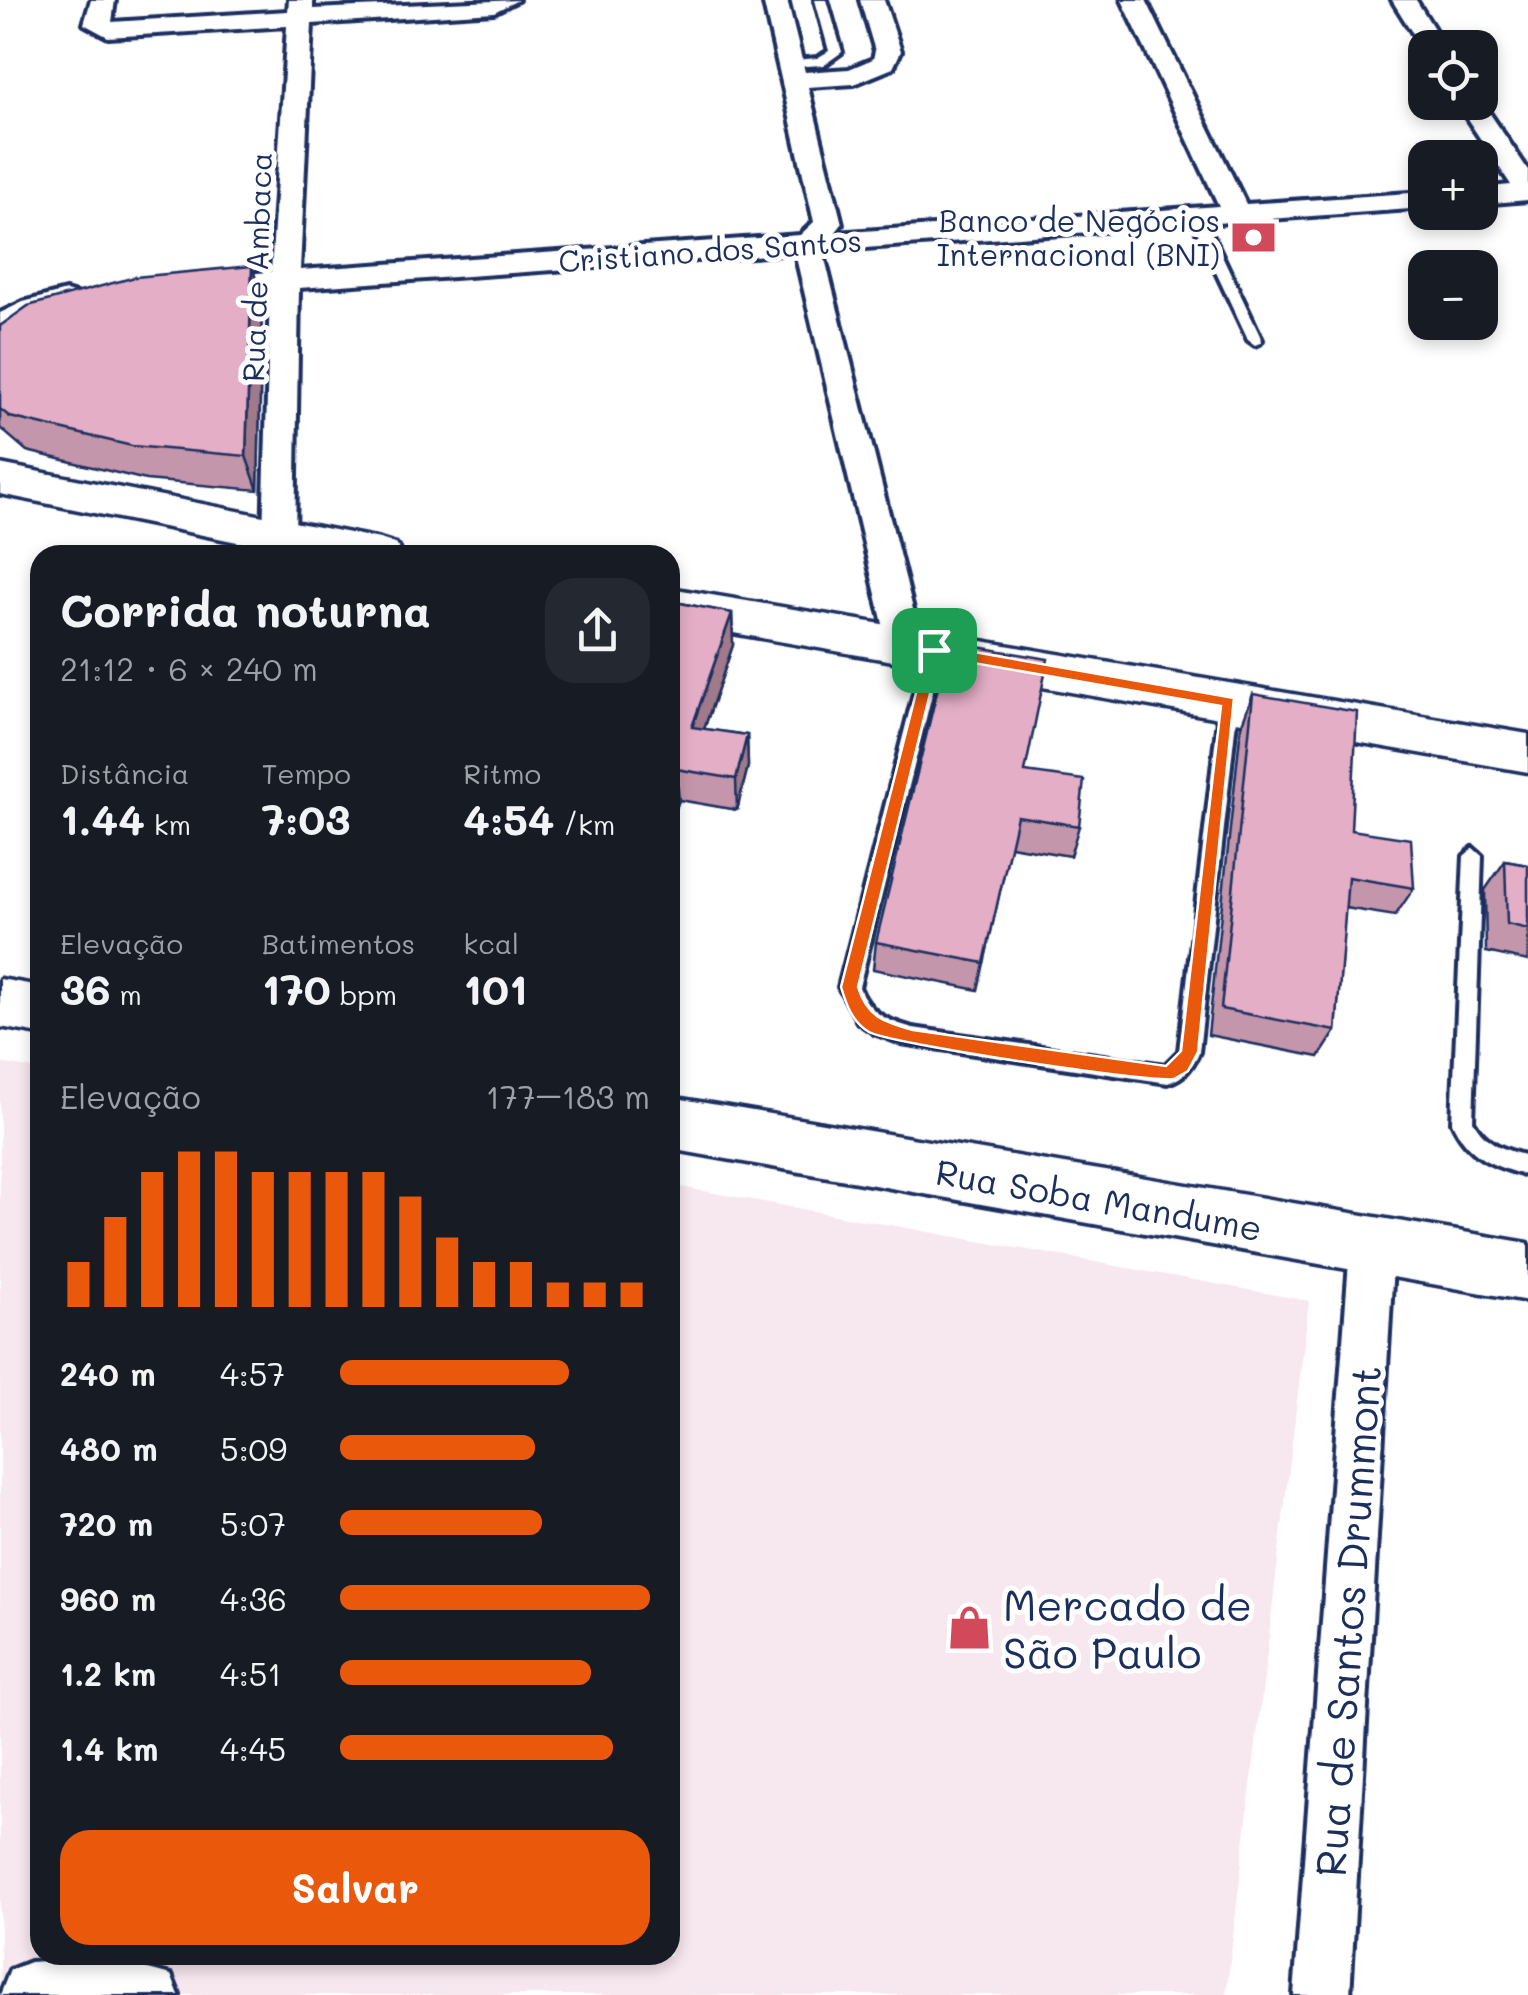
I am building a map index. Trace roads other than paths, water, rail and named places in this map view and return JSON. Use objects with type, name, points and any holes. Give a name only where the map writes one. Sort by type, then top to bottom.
[{"type":"main road","points":[[0,479],[321,545]]},
{"type":"main road","points":[[680,607],[1528,753]]},
{"type":"main road","points":[[0,1003],[30,1008]]},
{"type":"main road","name":"Rua Soba Mandume","points":[[680,1125],[1372,1248],[1528,1272]]},
{"type":"street","points":[[103,0],[96,24],[108,30],[301,10],[494,5],[506,0]]},
{"type":"street","points":[[775,0],[828,224],[808,244],[919,648]]},
{"type":"street","points":[[792,72],[854,76],[884,63],[888,51],[872,0]]},
{"type":"street","points":[[1134,0],[1236,213]]},
{"type":"street","points":[[1404,0],[1423,30]]},
{"type":"street","name":"Rua de Ambaca","points":[[279,538],[285,278],[301,10]]},
{"type":"street","points":[[1481,120],[1528,191],[1498,194]]},
{"type":"street","name":"Cristiano dos Santos","points":[[171,290],[285,278],[1408,201]]},
{"type":"street","points":[[0,325],[33,308],[96,298]]},
{"type":"street","name":"Rua de Santos Drummont","points":[[1322,1995],[1372,1248]]},
{"type":"street","points":[[27,1995],[30,1990],[104,1984],[151,1995]]},
{"type":"lane","points":[[792,72],[836,52],[821,0]]},
{"type":"lane","points":[[1197,216],[1255,340]]},
{"type":"lane","points":[[919,648],[850,987],[856,1008],[874,1026],[913,1037],[1168,1074],[1182,1066],[1189,1052],[1228,702]]},
{"type":"lane","points":[[1473,856],[1462,1122],[1470,1141],[1493,1157],[1528,1166]]},
{"type":"place","name":"Banco de Negócios Internacional (BNI)","points":[[1253,237]]},
{"type":"place","name":"Mercado de São Paulo","points":[[970,1628]]}]
